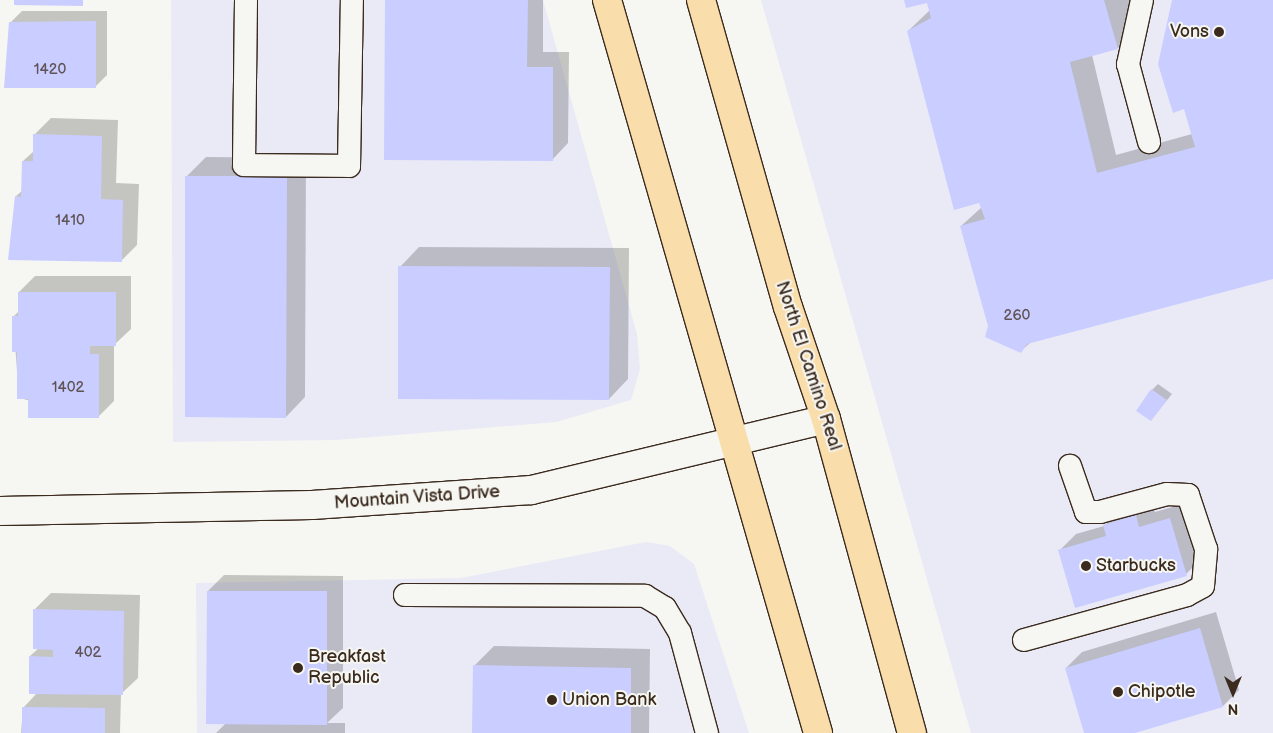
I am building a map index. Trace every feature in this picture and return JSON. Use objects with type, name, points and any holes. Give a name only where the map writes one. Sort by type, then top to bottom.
[{"type":"main road","points":[[607,0],[818,733]]},
{"type":"main road","name":"North El Camino Real","points":[[701,0],[788,307],[826,419],[912,733]]},
{"type":"main road","name":"Mountain Vista Drive","points":[[0,511],[312,505],[531,490],[826,419]]},
{"type":"lane","points":[[246,0],[244,164],[349,166],[352,0]]},
{"type":"lane","points":[[1142,0],[1128,64],[1149,142]]},
{"type":"lane","points":[[1024,640],[1187,595],[1203,586],[1206,549],[1188,495],[1167,494],[1100,512],[1086,512],[1070,466]]},
{"type":"lane","points":[[405,595],[645,596],[665,608],[680,633],[707,733]]},
{"type":"shaded area","points":[[171,0],[543,0],[637,334],[640,369],[631,400],[556,422],[336,440],[173,442]]},
{"type":"shaded area","points":[[761,0],[1273,0],[1273,733],[971,733]]},
{"type":"shaded area","points":[[646,542],[670,546],[694,564],[749,733],[197,733],[196,583],[461,578]]},
{"type":"building","points":[[14,0],[83,0],[83,6],[14,5]]},
{"type":"building","points":[[385,0],[528,0],[527,67],[553,67],[553,161],[384,160]]},
{"type":"building","points":[[904,0],[1104,0],[1118,49],[1070,62],[1097,173],[1195,147],[1184,109],[1173,113],[1158,64],[1172,0],[1273,0],[1273,279],[1027,344],[1021,353],[985,337],[988,326],[960,226],[985,219],[979,203],[954,210],[907,31],[931,18],[927,3],[906,8]]},
{"type":"building","points":[[96,21],[96,88],[4,88],[9,22]]},
{"type":"building","points":[[33,134],[102,136],[101,199],[123,200],[122,262],[8,260],[15,196],[21,197],[22,161],[33,161]]},
{"type":"building","points":[[185,176],[287,176],[286,418],[185,417]]},
{"type":"building","points":[[398,266],[610,267],[609,400],[398,399]]},
{"type":"building","points":[[18,292],[116,292],[116,346],[90,346],[90,354],[99,354],[99,418],[28,418],[28,399],[17,399],[17,352],[12,352],[12,316],[18,316]]},
{"type":"building","points":[[1151,389],[1167,400],[1151,421],[1136,411]]},
{"type":"building","points":[[1136,515],[1139,527],[1170,518],[1187,576],[1075,608],[1058,550],[1106,536],[1103,525]]},
{"type":"building","points":[[207,591],[327,591],[327,725],[206,724]]},
{"type":"building","points":[[33,609],[124,611],[123,695],[29,694],[29,656],[53,657],[53,650],[33,649]]},
{"type":"building","points":[[1200,628],[1223,707],[1135,733],[1084,733],[1065,668]]},
{"type":"building","name":"Union Bank","points":[[473,665],[631,668],[631,733],[472,733]]},
{"type":"building","points":[[22,707],[105,708],[105,733],[22,733]]},
{"type":"place","name":"Vons","points":[[1219,32]]},
{"type":"place","name":"Starbucks","points":[[1086,566]]},
{"type":"place","name":"Breakfast Republic","points":[[298,668]]},
{"type":"place","name":"Chipotle","points":[[1118,692]]},
{"type":"place","name":"Union Bank","points":[[552,700]]}]
